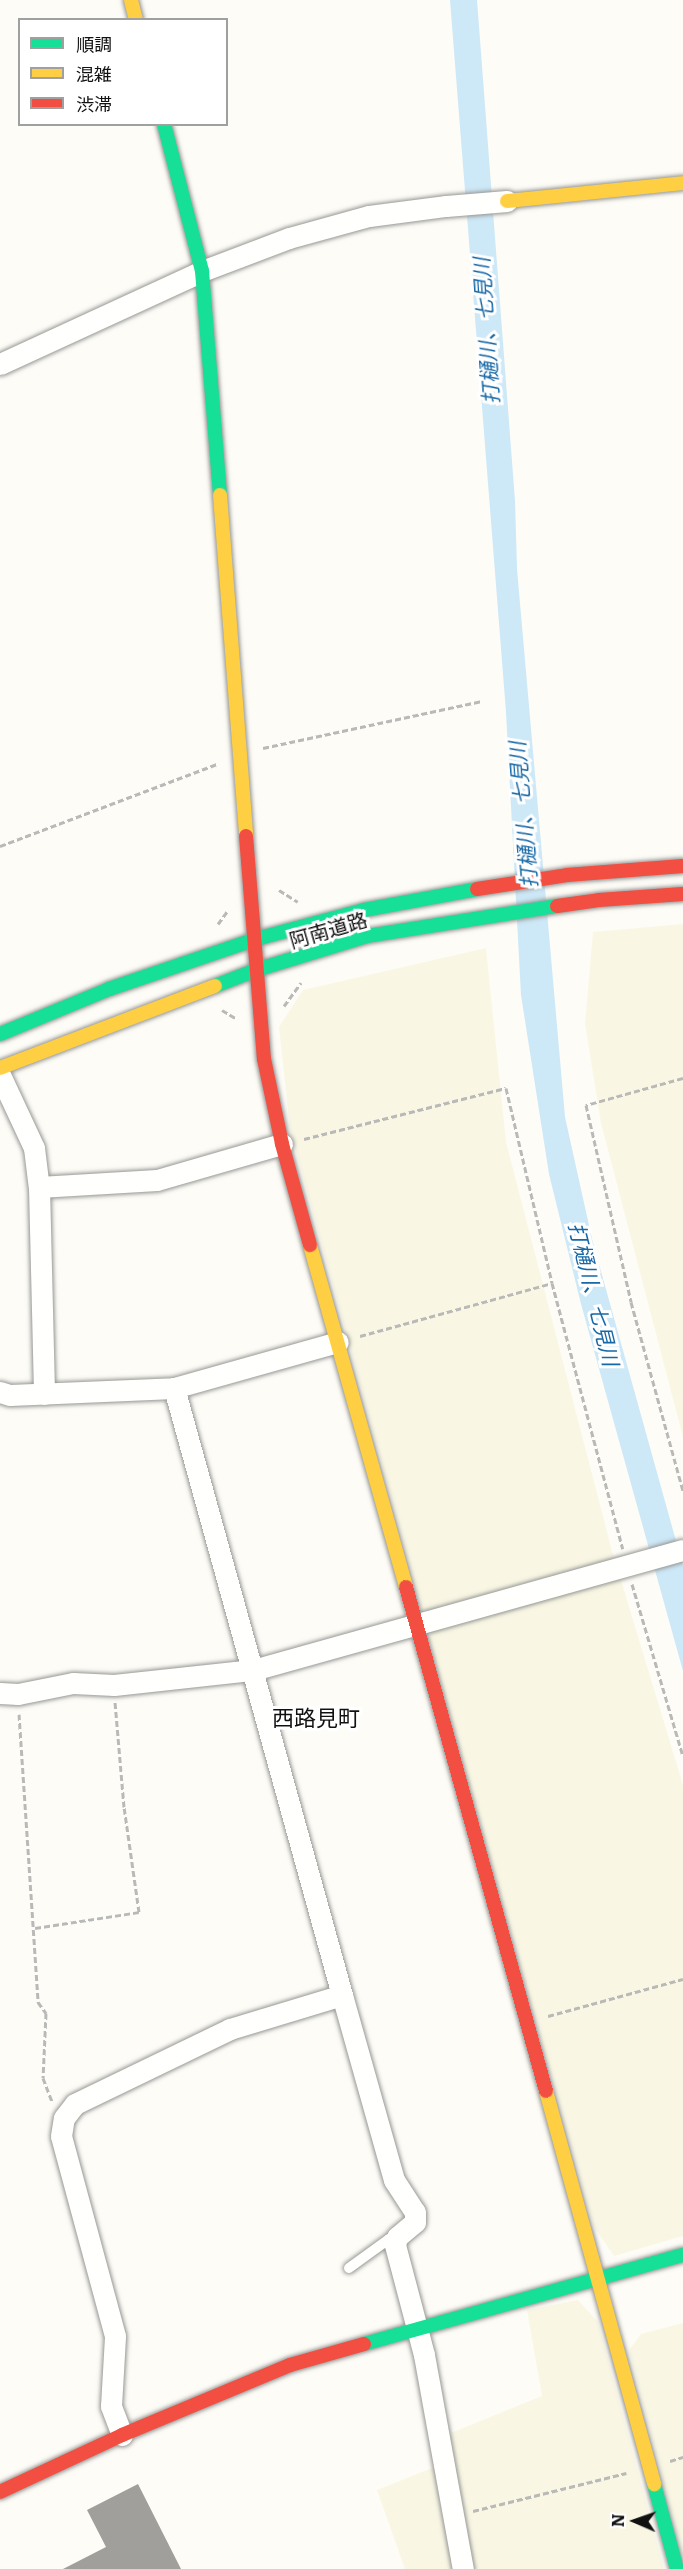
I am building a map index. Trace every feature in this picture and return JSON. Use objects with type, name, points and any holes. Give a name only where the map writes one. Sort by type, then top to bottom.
[{"type":"main road","points":[[131,0],[136,18]]},
{"type":"main road","points":[[165,126],[202,271],[264,1059],[282,1144],[599,2280],[677,2569]]},
{"type":"main road","points":[[507,201],[683,183]]},
{"type":"main road","name":"阿南道路","points":[[0,1034],[109,989],[256,939],[364,910],[567,875],[683,866]]},
{"type":"main road","name":"阿南道路","points":[[0,1068],[256,970],[367,936],[563,906],[683,894]]},
{"type":"main road","points":[[0,2492],[122,2435],[290,2365],[683,2255]]},
{"type":"street","points":[[0,364],[202,271],[289,238],[358,219],[446,206],[507,201]]},
{"type":"street","points":[[0,1075],[34,1148],[39,1187],[44,1394]]},
{"type":"street","points":[[39,1187],[157,1180],[282,1144]]},
{"type":"street","points":[[0,1392],[10,1395],[174,1388],[338,1342]]},
{"type":"street","points":[[174,1388],[394,2180],[415,2212],[415,2222],[397,2237],[395,2245],[418,2328],[463,2569]]},
{"type":"street","points":[[9,1693],[73,1683],[114,1685],[253,1670],[683,1550]]},
{"type":"street","points":[[122,2435],[111,2406],[115,2336],[61,2136],[64,2118],[75,2104],[230,2029],[342,1995]]},
{"type":"lane","points":[[349,2268],[389,2240],[397,2237]]},
{"type":"path","points":[[213,928],[231,905]]},
{"type":"path","points":[[284,1006],[294,989],[306,979]]},
{"type":"path","points":[[683,1078],[586,1105],[631,1302],[683,1491]]},
{"type":"path","points":[[282,1144],[506,1088],[552,1283],[632,1563],[683,1756]]},
{"type":"path","points":[[338,1342],[552,1283]]},
{"type":"path","points":[[35,1928],[139,1912],[124,1807],[114,1685]]},
{"type":"path","points":[[9,1693],[35,1928],[38,2002],[46,2013],[43,2078],[56,2113],[64,2118]]},
{"type":"path","points":[[526,2022],[683,1979]]},
{"type":"path","points":[[452,2517],[650,2466]]},
{"type":"shaded area","points":[[683,924],[683,1437],[601,1123],[585,1024],[593,932]]},
{"type":"shaded area","points":[[486,948],[506,1142],[614,1559],[435,1613],[422,1609],[290,1129],[279,1027],[303,990]]},
{"type":"shaded area","points":[[620,1577],[683,1785],[683,2236],[614,2256],[594,2227],[429,1638],[434,1626]]},
{"type":"shaded area","points":[[578,2300],[598,2322],[664,2569],[405,2569],[377,2490],[450,2461],[446,2435],[542,2396],[527,2310]]},
{"type":"shaded area","points":[[683,2323],[683,2556],[629,2350],[641,2334]]},
{"type":"water","name":"打樋川、七見川","points":[[450,0],[477,0],[515,501],[517,569],[565,1117],[592,1239],[683,1566],[683,1671],[581,1304],[549,1174],[521,995],[506,712]]},
{"type":"building","points":[[138,2484],[181,2569],[63,2569],[106,2547],[87,2510]]},
{"type":"traffic: fast","points":[[165,126],[202,271],[220,495]]},
{"type":"traffic: fast","points":[[0,1034],[109,989],[256,939],[364,910],[477,889]]},
{"type":"traffic: fast","points":[[215,986],[256,970],[367,936],[557,906]]},
{"type":"traffic: fast","points":[[364,2344],[683,2255]]},
{"type":"traffic: fast","points":[[654,2484],[677,2569]]},
{"type":"traffic: slow","points":[[131,0],[136,18]]},
{"type":"traffic: slow","points":[[507,201],[683,183]]},
{"type":"traffic: slow","points":[[220,495],[246,836]]},
{"type":"traffic: slow","points":[[0,1068],[215,986]]},
{"type":"traffic: slow","points":[[310,1245],[406,1587]]},
{"type":"traffic: slow","points":[[546,2091],[654,2484]]},
{"type":"traffic: jam","points":[[246,836],[264,1059],[282,1144],[310,1245]]},
{"type":"traffic: jam","points":[[477,889],[567,875],[683,866]]},
{"type":"traffic: jam","points":[[557,906],[599,900],[683,894]]},
{"type":"traffic: jam","points":[[406,1587],[546,2091]]},
{"type":"traffic: jam","points":[[0,2492],[122,2435],[290,2365],[364,2344]]},
{"type":"district","name":"西路見町","points":[[316,1717]]}]
